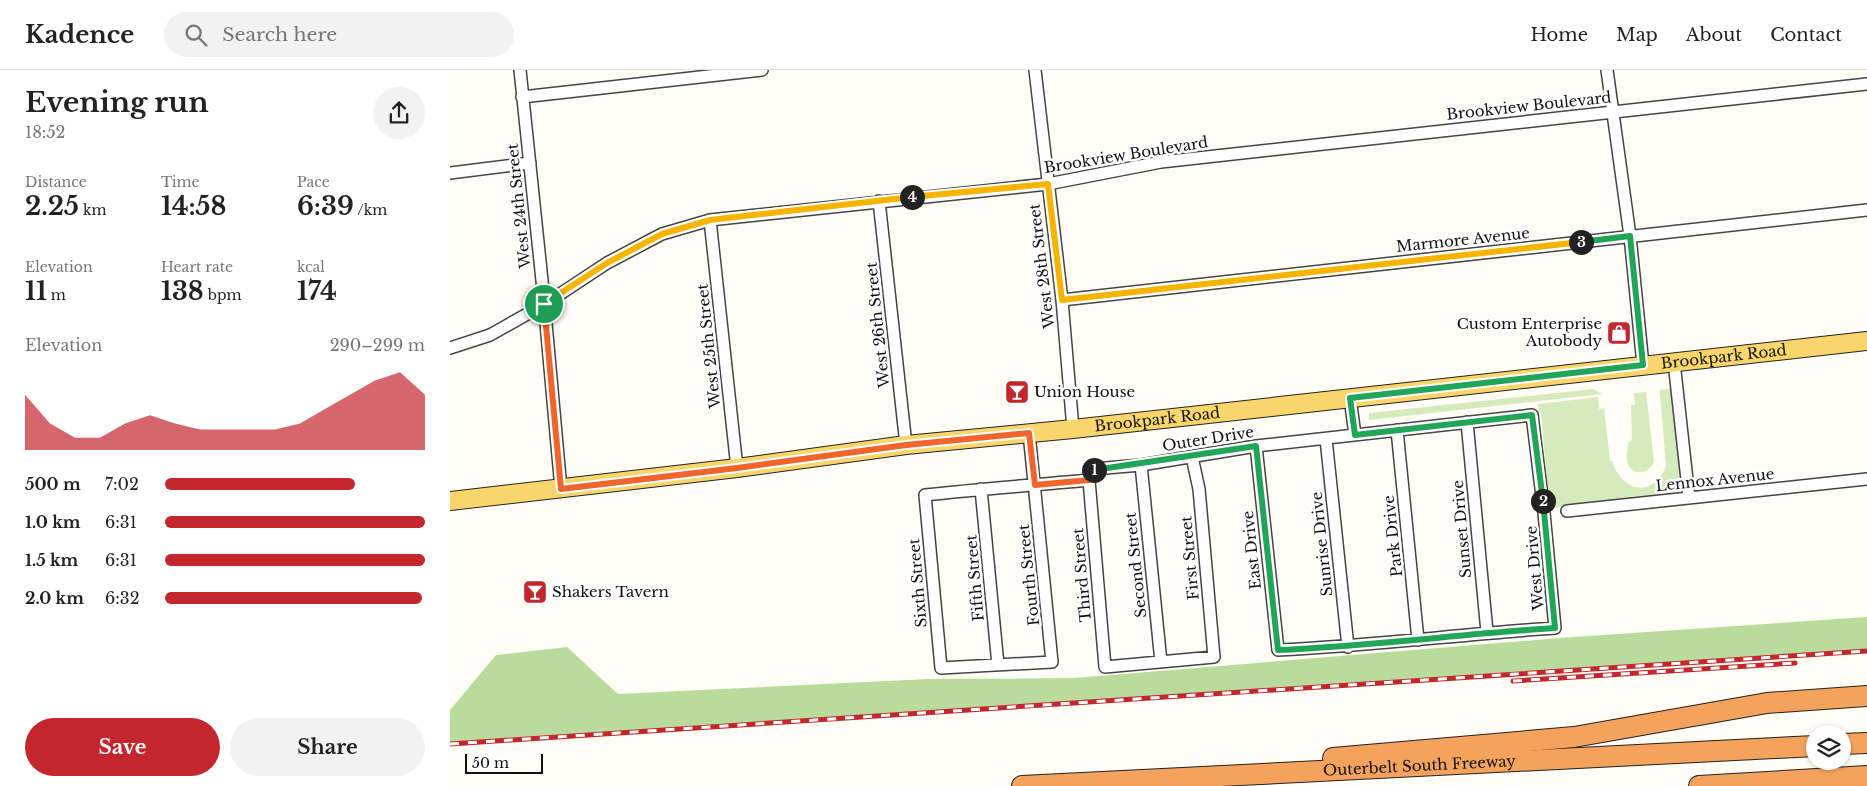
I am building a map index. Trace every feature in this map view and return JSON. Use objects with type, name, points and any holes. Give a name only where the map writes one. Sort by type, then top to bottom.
[{"type":"highway","points":[[1198,778],[1294,762],[1574,737],[1766,703],[1867,696]]},
{"type":"highway","points":[[1851,744],[1867,743]]},
{"type":"highway","name":"Outerbelt South Freeway","points":[[1022,786],[1806,746]]},
{"type":"highway","points":[[1699,786],[1867,776]]},
{"type":"main road","name":"Brookpark Road","points":[[450,501],[737,468],[906,445],[1074,429],[1867,340]]},
{"type":"street","name":"West 24th Street","points":[[520,70],[561,489]]},
{"type":"street","points":[[522,97],[762,70]]},
{"type":"street","name":"West 28th Street","points":[[1035,70],[1062,300],[1074,429]]},
{"type":"street","points":[[1606,70],[1630,236],[1643,365]]},
{"type":"street","name":"Brookview Boulevard","points":[[450,348],[490,335],[544,304],[607,263],[662,234],[710,220],[1048,184],[1161,162],[1867,84]]},
{"type":"street","points":[[450,173],[530,163]]},
{"type":"street","name":"West 26th Street","points":[[879,201],[906,445]]},
{"type":"street","name":"Marmore Avenue","points":[[1062,300],[1867,210]]},
{"type":"street","name":"West 25th Street","points":[[710,220],[737,468]]},
{"type":"street","points":[[1674,362],[1689,498]]},
{"type":"street","points":[[1350,398],[1355,435]]},
{"type":"street","name":"Outer Drive","points":[[925,495],[1089,480],[1094,470],[1140,465],[1256,446],[1532,415]]},
{"type":"street","name":"West Drive","points":[[1487,632],[1555,628],[1532,415]]},
{"type":"street","name":"Sunset Drive","points":[[1467,422],[1487,632]]},
{"type":"street","name":"Park Drive","points":[[1397,430],[1418,640]]},
{"type":"street","name":"Fourth Street","points":[[998,665],[1052,662],[1029,433]]},
{"type":"street","name":"Sunrise Drive","points":[[1326,439],[1348,647]]},
{"type":"street","name":"East Drive","points":[[1256,446],[1278,650],[1348,647]]},
{"type":"street","name":"First Street","points":[[1161,662],[1214,657],[1199,488],[1192,456]]},
{"type":"street","name":"Second Street","points":[[1140,465],[1161,662]]},
{"type":"street","name":"Lennox Avenue","points":[[1567,511],[1867,479]]},
{"type":"street","name":"Third Street","points":[[1089,480],[1105,667],[1161,662]]},
{"type":"street","name":"Fifth Street","points":[[981,489],[998,665]]},
{"type":"street","name":"Sixth Street","points":[[925,495],[941,668],[998,665]]},
{"type":"street","points":[[1348,647],[1487,632]]},
{"type":"green space","points":[[1675,388],[1687,493],[1553,508],[1548,492],[1541,413],[1538,410],[1538,404],[1598,397],[1599,409],[1604,408],[1610,461],[1612,461],[1623,480],[1638,488],[1653,484],[1660,477],[1666,466],[1660,390]]},
{"type":"green space","points":[[1593,389],[1602,394],[1369,420],[1369,413]]},
{"type":"green space","points":[[1646,392],[1654,461],[1650,468],[1639,472],[1629,466],[1627,460],[1629,441],[1631,442],[1632,437],[1631,405],[1635,405],[1634,393]]},
{"type":"green space","points":[[1867,617],[1867,651],[450,744],[450,710],[496,655],[567,647],[618,694],[928,679],[1074,678],[1559,638]]},
{"type":"railway","points":[[450,744],[1867,651]]},
{"type":"railway","points":[[1513,681],[1795,663]]},
{"type":"place","name":"Custom Enterprise Autobody","points":[[1619,333]]},
{"type":"place","name":"Union House","points":[[1017,392]]},
{"type":"place","name":"Shakers Tavern","points":[[535,592]]},
{"type":"route","points":[[1048,184],[1062,300],[1630,236],[1643,365],[1350,398],[1355,435],[1532,415],[1555,628],[1487,632],[1348,647],[1278,650],[1256,446],[1140,465],[1094,470],[1089,480],[1035,485],[1029,433],[906,445],[561,489],[544,304],[607,263],[662,234],[710,220],[1048,184]]}]
